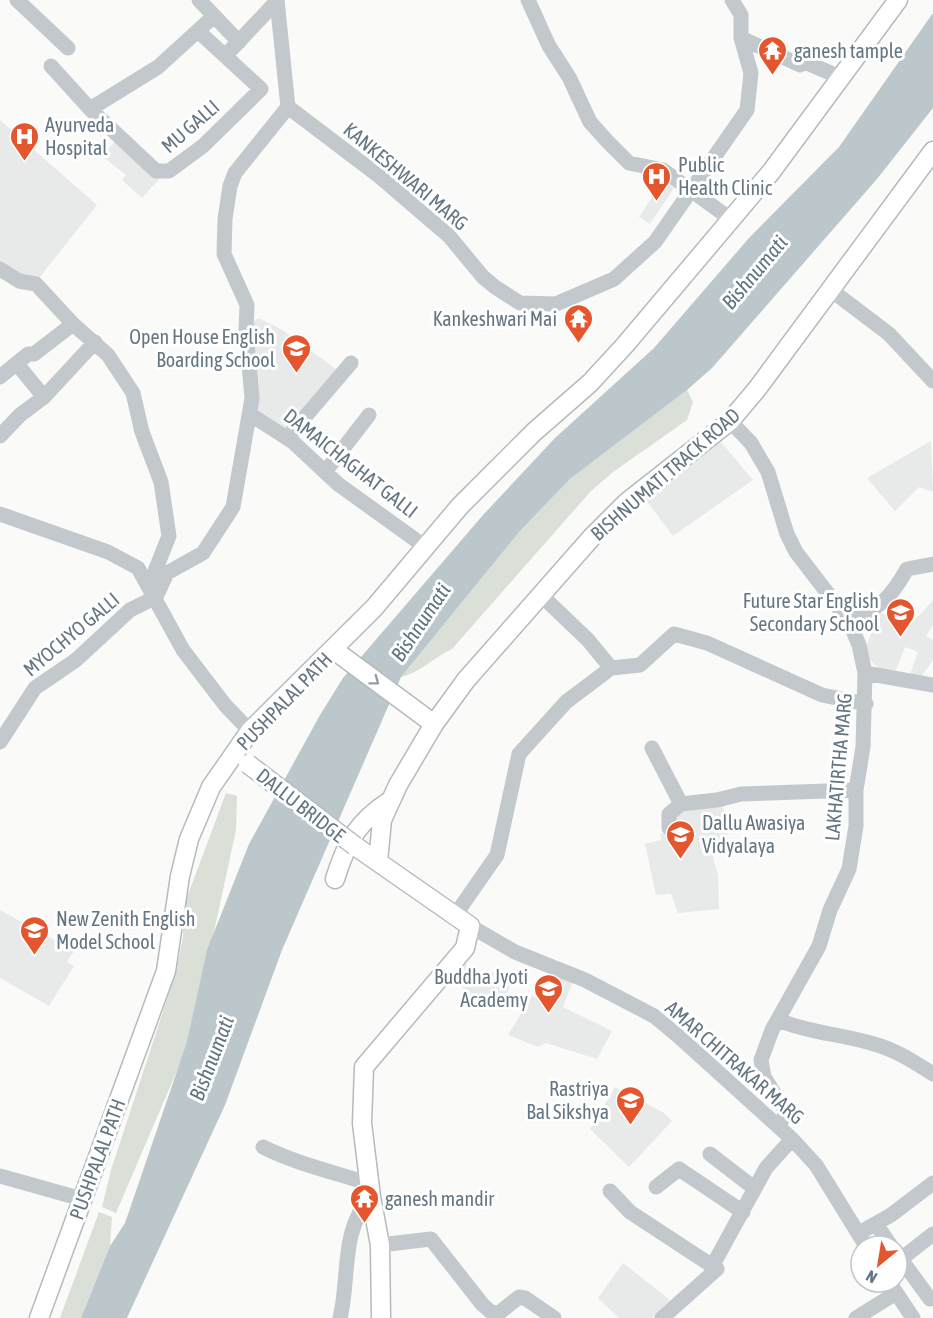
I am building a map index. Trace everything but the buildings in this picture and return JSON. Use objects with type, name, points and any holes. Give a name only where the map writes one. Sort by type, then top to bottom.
[{"type":"main road","points":[[732,220],[842,78],[898,0]]},
{"type":"main road","name":"BISHNUMATI TRACK ROAD","points":[[378,862],[382,820],[391,800],[435,724],[466,680],[591,537],[627,502],[730,421],[831,290],[933,151]]},
{"type":"main road","name":"PUSHPALAL PATH","points":[[39,1318],[166,971],[180,876],[189,839],[211,787],[250,731],[338,653],[424,546],[459,507],[534,432],[590,383],[732,220]]},
{"type":"main road","points":[[338,653],[435,724]]},
{"type":"main road","name":"DALLU BRIDGE","points":[[233,753],[355,846],[470,926]]},
{"type":"main road","points":[[335,879],[346,846],[360,826],[371,813],[391,800]]},
{"type":"main road","points":[[381,1318],[380,1245],[362,1123],[363,1067],[465,948],[470,926]]},
{"type":"street","points":[[17,0],[68,48]]},
{"type":"street","points":[[199,0],[239,42]]},
{"type":"street","points":[[528,0],[549,46],[569,77],[590,122],[629,163],[663,170],[732,220]]},
{"type":"street","name":"KANKESHWARI MARG","points":[[288,107],[379,176],[449,236],[483,277],[520,303],[556,304],[614,279],[655,242],[747,110],[751,73],[741,38],[741,15],[732,0]]},
{"type":"street","points":[[198,31],[226,55],[277,1]]},
{"type":"street","points":[[156,597],[166,573],[203,553],[233,507],[251,415],[247,305],[224,254],[225,219],[230,186],[235,173],[288,107],[277,1]]},
{"type":"street","points":[[90,108],[158,67],[214,16]]},
{"type":"street","points":[[741,38],[800,65],[805,62],[842,78]]},
{"type":"street","name":"MU GALLI","points":[[51,66],[90,108],[156,171],[169,171],[203,146],[261,90],[226,55]]},
{"type":"street","points":[[0,269],[19,281],[36,284],[73,324],[108,355],[133,393],[142,432],[161,482],[169,536],[155,572],[156,597]]},
{"type":"street","points":[[831,290],[889,334],[933,381]]},
{"type":"street","points":[[0,377],[73,324]]},
{"type":"street","points":[[0,436],[20,415],[44,397],[95,342]]},
{"type":"street","points":[[287,438],[351,363]]},
{"type":"street","points":[[17,364],[44,397]]},
{"type":"street","name":"DAMAICHAGHAT GALLI","points":[[251,415],[287,438],[366,506],[424,546]]},
{"type":"street","points":[[325,472],[369,415]]},
{"type":"street","name":"LAKHATIRTHA MARG","points":[[730,421],[751,443],[768,472],[787,534],[795,552],[849,621],[859,645],[865,673],[866,704],[856,790],[856,826],[849,869],[830,910],[819,946],[778,1020],[761,1060],[764,1077]]},
{"type":"street","points":[[0,514],[118,558],[138,568],[156,597],[183,650],[225,705],[250,731]]},
{"type":"street","points":[[849,621],[877,608],[897,589],[907,569],[933,564]]},
{"type":"street","points":[[541,595],[588,640],[611,668]]},
{"type":"street","name":"MYOCHYO GALLI","points":[[0,742],[35,688],[76,660],[130,610],[156,597]]},
{"type":"street","points":[[470,926],[458,911],[497,855],[519,754],[566,702],[611,668],[640,666],[674,634],[706,643],[822,695],[866,704]]},
{"type":"street","points":[[865,673],[933,685]]},
{"type":"street","points":[[652,748],[681,804]]},
{"type":"street","points":[[669,828],[669,814],[681,804],[770,790],[856,790]]},
{"type":"street","name":"AMAR CHITRAKAR MARG","points":[[470,926],[515,952],[585,980],[654,1016],[699,1053],[778,1125],[816,1166],[859,1234]]},
{"type":"street","points":[[778,1020],[883,1047],[933,1074]]},
{"type":"street","points":[[747,1098],[764,1077],[785,1110],[785,1116],[778,1125]]},
{"type":"street","points":[[717,1269],[714,1263],[766,1167],[792,1140]]},
{"type":"street","points":[[263,1148],[289,1161],[322,1167],[371,1191],[357,1214],[345,1263],[340,1318]]},
{"type":"street","points":[[710,1154],[754,1188]]},
{"type":"street","points":[[656,1187],[679,1169],[743,1212]]},
{"type":"street","points":[[0,1176],[82,1199]]},
{"type":"street","points":[[868,1234],[876,1224],[933,1183]]},
{"type":"street","points":[[610,1191],[630,1212],[717,1269]]},
{"type":"street","points":[[876,1224],[883,1234]]},
{"type":"street","points":[[909,1246],[933,1234]]},
{"type":"street","points":[[380,1245],[431,1239],[482,1304],[491,1312],[499,1313],[519,1297],[525,1298],[554,1318]]},
{"type":"street","points":[[662,1318],[717,1269]]},
{"type":"street","points":[[909,1271],[930,1299]]},
{"type":"street","points":[[856,1318],[885,1294]]},
{"type":"street","points":[[896,1294],[914,1318]]},
{"type":"shaded area","name":"Ayurveda Hospital","points":[[0,120],[97,205],[39,278],[19,277],[0,264]]},
{"type":"shaded area","points":[[118,138],[161,177],[142,198],[122,180],[126,175],[102,156]]},
{"type":"shaded area","name":"Public Health Clinic","points":[[663,181],[674,188],[650,224],[639,217]]},
{"type":"shaded area","name":"Open House English Boarding School","points":[[258,318],[281,329],[340,372],[288,432],[255,415],[248,326]]},
{"type":"shaded area","points":[[687,390],[693,402],[687,420],[613,472],[591,491],[452,649],[414,672],[401,677],[520,531],[570,479]]},
{"type":"shaded area","points":[[931,441],[933,492],[919,487],[895,511],[867,478]]},
{"type":"shaded area","points":[[721,442],[753,480],[673,536],[643,496]]},
{"type":"shaded area","name":"Future Star English Secondary School","points":[[933,600],[933,625],[926,636],[933,640],[933,660],[919,680],[888,677],[864,654],[878,612],[912,623]],"holes":[[[905,647],[918,652],[909,677],[895,672]]]},
{"type":"shaded area","points":[[226,793],[237,796],[236,830],[191,1038],[116,1213],[102,1207],[111,1170],[176,972],[183,937],[183,908]]},
{"type":"shaded area","name":"Dallu Awasiya Vidyalaya","points":[[723,805],[729,843],[710,847],[718,875],[719,909],[678,913],[671,894],[656,895],[645,844],[661,840],[660,834],[672,831],[670,814]]},
{"type":"shaded area","name":"New Zenith English Model School","points":[[0,910],[74,951],[67,962],[74,966],[49,1006],[0,978]]},
{"type":"shaded area","points":[[460,960],[485,977],[494,971],[512,981],[504,1001],[493,1007],[448,978]]},
{"type":"shaded area","name":"Buddha Jyoti Academy","points":[[556,970],[574,979],[563,1007],[612,1031],[597,1059],[546,1043],[538,1047],[508,1035],[532,996],[543,1001]]},
{"type":"shaded area","name":"Rastriya Bal Sikshya","points":[[615,1087],[664,1113],[672,1121],[629,1167],[590,1129]]},
{"type":"shaded area","points":[[99,1212],[112,1217],[110,1246],[81,1318],[60,1318]]},
{"type":"shaded area","points":[[623,1263],[670,1300],[652,1318],[619,1318],[598,1298]]},
{"type":"water","name":"Bishnumati","points":[[933,13],[933,108],[877,179],[712,368],[687,390],[570,479],[520,531],[401,677],[282,950],[225,1105],[127,1318],[81,1318],[110,1246],[125,1223],[187,1042],[207,950],[249,844],[343,678],[483,515],[555,438],[654,348],[749,238],[839,147]]},
{"type":"place","name":"ganesh tample","points":[[773,76]]},
{"type":"place","name":"Ayurveda Hospital","points":[[24,162]]},
{"type":"place","name":"Public Health Clinic","points":[[657,202]]},
{"type":"place","name":"Kankeshwari Mai","points":[[578,344]]},
{"type":"place","name":"Open House English Boarding School","points":[[296,374]]},
{"type":"place","name":"Future Star English Secondary School","points":[[900,638]]},
{"type":"place","name":"Dallu Awasiya Vidyalaya","points":[[681,860]]},
{"type":"place","name":"New Zenith English Model School","points":[[35,956]]},
{"type":"place","name":"Buddha Jyoti Academy","points":[[549,1014]]},
{"type":"place","name":"Rastriya Bal Sikshya","points":[[630,1126]]},
{"type":"place","name":"ganesh mandir","points":[[364,1224]]}]
